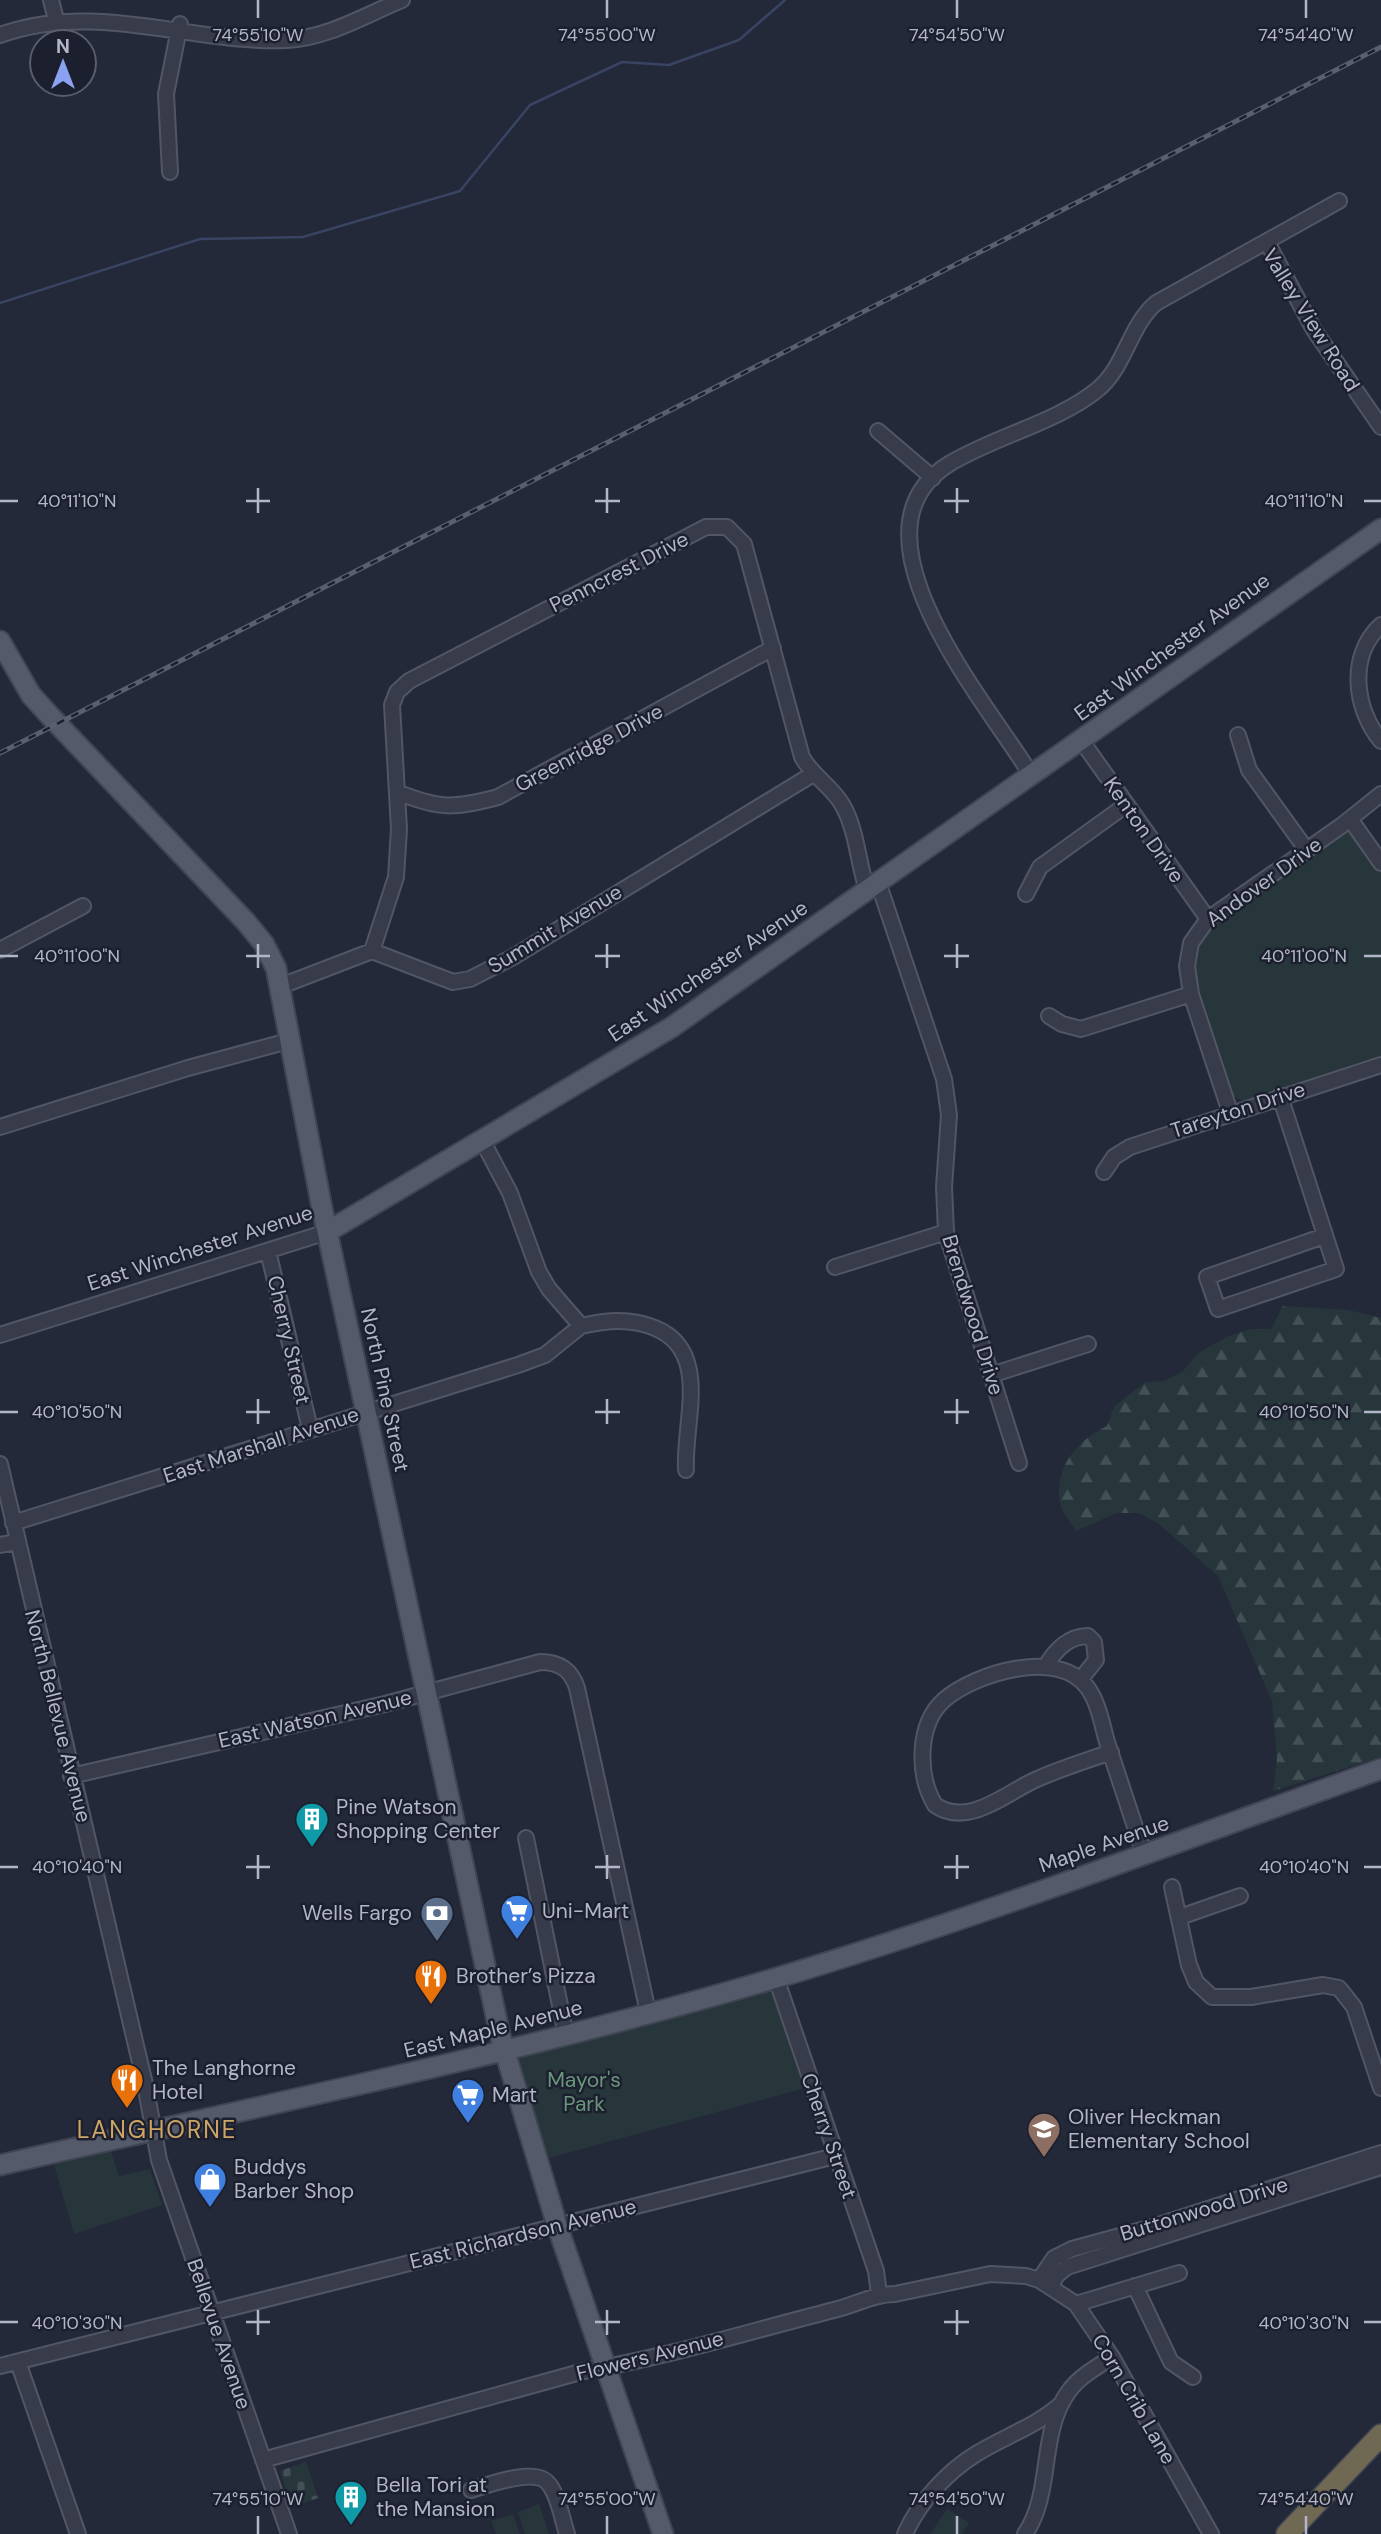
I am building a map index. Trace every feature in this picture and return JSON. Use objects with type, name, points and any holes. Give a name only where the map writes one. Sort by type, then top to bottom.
[{"type":"highway","points":[[1287,2534],[1381,2435]]},
{"type":"highway","points":[[1305,2534],[1381,2453]]},
{"type":"main road","name":"East Winchester Avenue","points":[[327,1232],[672,1027],[1381,529]]},
{"type":"main road","name":"North Pine Street","points":[[0,641],[31,695],[264,944],[281,986],[327,1232],[504,2051],[603,2368],[663,2534]]},
{"type":"main road","name":"Maple Avenue","points":[[841,1958],[1381,1769]]},
{"type":"main road","name":"East Maple Avenue","points":[[0,2165],[504,2051],[841,1958]]},
{"type":"street","points":[[51,0],[55,16]]},
{"type":"street","points":[[0,34],[55,16],[116,14],[265,40],[298,39],[329,32],[402,0]]},
{"type":"street","points":[[170,172],[165,111],[169,71],[180,24]]},
{"type":"street","points":[[1267,242],[1339,201]]},
{"type":"street","name":"Valley View Road","points":[[1031,775],[940,635],[914,568],[909,540],[912,516],[922,492],[933,478],[948,465],[970,453],[1092,394],[1107,380],[1145,313],[1161,300],[1267,242],[1314,330],[1381,427]]},
{"type":"street","points":[[878,431],[933,478]]},
{"type":"street","name":"Penncrest Drive","points":[[372,951],[396,877],[399,829],[392,705],[403,685],[706,527],[727,527],[744,544],[796,738],[813,774],[834,793],[844,807],[872,886]]},
{"type":"street","points":[[1381,625],[1363,648],[1358,681],[1369,723],[1381,741]]},
{"type":"street","name":"Greenridge Drive","points":[[397,792],[428,804],[450,808],[498,797],[773,649]]},
{"type":"street","points":[[1238,735],[1240,749],[1249,771],[1306,849]]},
{"type":"street","name":"Kenton Drive","points":[[1081,740],[1208,919]]},
{"type":"street","name":"Summit Avenue","points":[[372,951],[443,980],[470,979],[513,957],[813,774]]},
{"type":"street","name":"Andover Drive","points":[[1230,1112],[1191,994],[1187,966],[1189,950],[1208,919],[1350,819],[1381,794]]},
{"type":"street","points":[[1026,894],[1040,867],[1126,805]]},
{"type":"street","points":[[1350,819],[1381,863]]},
{"type":"street","name":"Brendwood Drive","points":[[872,886],[944,1079],[950,1115],[944,1186],[946,1232],[1019,1462]]},
{"type":"street","points":[[0,950],[83,906]]},
{"type":"street","points":[[281,986],[372,951]]},
{"type":"street","points":[[1049,1016],[1062,1024],[1081,1029],[1191,994]]},
{"type":"street","points":[[0,1127],[188,1068],[292,1041]]},
{"type":"street","name":"Tareyton Drive","points":[[1104,1172],[1114,1157],[1130,1147],[1230,1112],[1381,1065]]},
{"type":"street","points":[[1280,1096],[1336,1269],[1218,1308],[1207,1277],[1324,1236]]},
{"type":"street","points":[[482,1140],[510,1194],[539,1272],[549,1289],[581,1326],[613,1320],[646,1324],[668,1334],[681,1346],[690,1371],[691,1386],[686,1470]]},
{"type":"street","name":"East Winchester Avenue","points":[[0,1335],[327,1232]]},
{"type":"street","points":[[835,1267],[946,1232]]},
{"type":"street","name":"Cherry Street","points":[[268,1251],[310,1429]]},
{"type":"street","name":"East Marshall Avenue","points":[[13,1523],[545,1355],[581,1326]]},
{"type":"street","points":[[992,1375],[1088,1344]]},
{"type":"street","name":"North Bellevue Avenue","points":[[0,1464],[71,1776],[91,1850],[153,2132]]},
{"type":"street","points":[[0,1545],[17,1542]]},
{"type":"street","points":[[1046,1666],[1062,1646],[1078,1636],[1088,1636],[1094,1642],[1096,1660],[1094,1667],[1080,1680]]},
{"type":"street","name":"East Watson Avenue","points":[[71,1776],[427,1694],[540,1662],[558,1664],[572,1676],[577,1688],[648,2012]]},
{"type":"street","points":[[1111,1752],[1036,1780],[988,1806],[953,1812],[935,1805],[928,1787],[923,1755],[925,1732],[937,1709],[945,1699],[977,1682],[1014,1670],[1046,1666],[1080,1680],[1091,1693],[1111,1752],[1143,1854]]},
{"type":"street","points":[[526,1838],[566,2035]]},
{"type":"street","points":[[1172,1888],[1186,1954],[1196,1982],[1212,1997],[1251,1997],[1323,1985],[1345,1992],[1354,2007],[1381,2088]]},
{"type":"street","points":[[1180,1917],[1240,1896]]},
{"type":"street","name":"Cherry Street","points":[[776,1978],[876,2271],[879,2294]]},
{"type":"street","name":"Bellevue Avenue","points":[[153,2132],[159,2161],[289,2534]]},
{"type":"street","name":"Buttonwood Drive","points":[[1045,2283],[1054,2258],[1072,2249],[1149,2228],[1381,2153]]},
{"type":"street","name":"East Richardson Avenue","points":[[0,2366],[835,2156]]},
{"type":"street","name":"Buttonwood Drive","points":[[1045,2283],[1060,2271],[1088,2260],[1381,2167]]},
{"type":"street","points":[[1076,2304],[1179,2273]]},
{"type":"street","name":"Flowers Avenue","points":[[264,2459],[603,2368],[836,2310],[879,2294],[895,2294],[990,2274],[1026,2276],[1045,2283]]},
{"type":"street","name":"Corn Crib Lane","points":[[1045,2283],[1076,2304],[1112,2357],[1211,2534]]},
{"type":"street","points":[[1135,2286],[1171,2362],[1193,2377]]},
{"type":"street","points":[[905,2534],[924,2500],[964,2463],[1028,2429],[1060,2404],[1083,2377],[1112,2357]]},
{"type":"street","points":[[18,2362],[78,2534]]},
{"type":"street","points":[[1025,2534],[1038,2510],[1054,2419],[1060,2404]]},
{"type":"street","points":[[471,2490],[527,2477],[541,2478],[550,2486],[567,2534]]},
{"type":"green space","points":[[1349,829],[1381,870],[1381,1058],[1367,1060],[1243,1101],[1232,1096],[1195,984],[1193,966],[1196,950],[1214,921]]},
{"type":"green space","points":[[1283,1306],[1348,1310],[1381,1318],[1381,1757],[1273,1791],[1277,1758],[1272,1701],[1218,1576],[1159,1524],[1139,1513],[1116,1513],[1076,1531],[1062,1510],[1059,1493],[1063,1469],[1069,1458],[1085,1440],[1107,1426],[1114,1407],[1145,1382],[1164,1381],[1182,1372],[1198,1353],[1229,1336],[1251,1329],[1271,1329]]},
{"type":"green space","name":"Mayor's Park","points":[[773,1987],[805,2088],[545,2159],[516,2056]]},
{"type":"green space","points":[[111,2151],[119,2176],[150,2169],[162,2205],[74,2234],[54,2165]]},
{"type":"green space","points":[[306,2462],[318,2498],[292,2507],[280,2471]]},
{"type":"green space","points":[[539,2504],[549,2534],[525,2534],[518,2512]]},
{"type":"green space","points":[[947,2509],[969,2523],[962,2534],[930,2534]]},
{"type":"green space","points":[[513,2514],[520,2534],[496,2534],[491,2521]]},
{"type":"waterway","points":[[0,303],[200,239],[303,237],[460,191],[530,105],[622,62],[669,65],[739,40],[785,0]]},
{"type":"railway","points":[[0,753],[1381,47]]},
{"type":"place","name":"Pine Watson Shopping Center","points":[[312,1849]]},
{"type":"place","name":"Uni-Mart","points":[[517,1941]]},
{"type":"place","name":"Wells Fargo","points":[[437,1943]]},
{"type":"place","name":"Brother’s Pizza","points":[[431,2006]]},
{"type":"place","name":"The Langhorne Hotel","points":[[127,2110]]},
{"type":"place","name":"Mart","points":[[468,2125]]},
{"type":"place","name":"Oliver Heckman Elementary School","points":[[1044,2159]]},
{"type":"place","name":"Buddys Barber Shop","points":[[210,2209]]},
{"type":"place","name":"Bella Tori at the Mansion","points":[[351,2527]]},
{"type":"district","name":"LANGHORNE","points":[[157,2129]]}]
